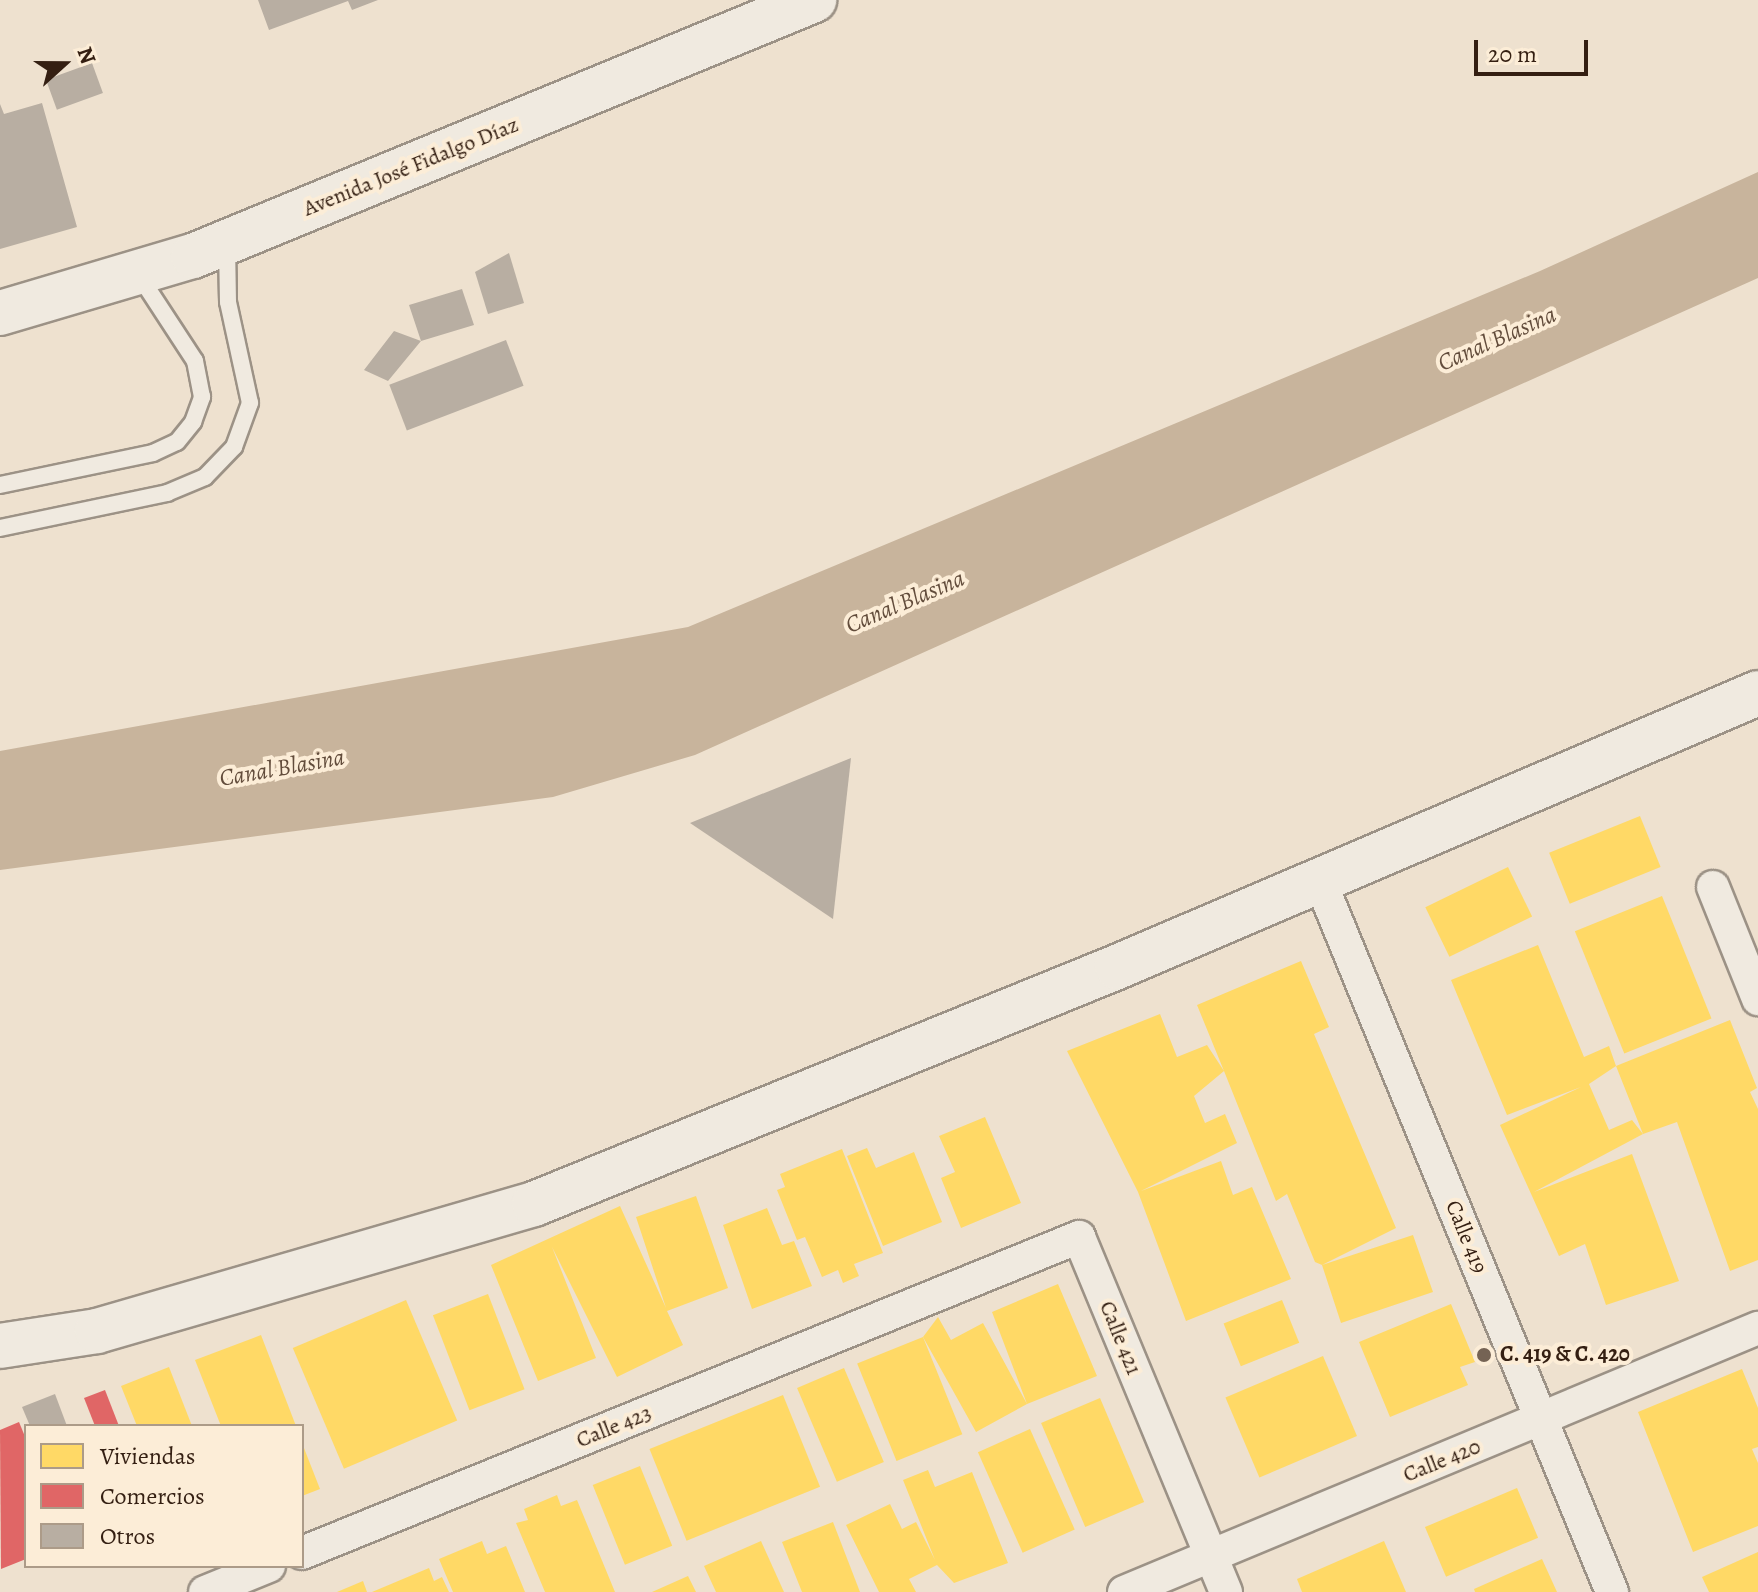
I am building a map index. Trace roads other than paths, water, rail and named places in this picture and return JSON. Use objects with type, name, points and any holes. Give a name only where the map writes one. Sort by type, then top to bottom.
[{"type":"street","name":"Avenida José Fidalgo Díaz","points":[[0,313],[227,242],[814,0]]},
{"type":"street","points":[[0,1346],[97,1331],[534,1204],[1320,881],[1758,693]]},
{"type":"street","name":"Calle 419","points":[[1320,881],[1612,1592]]},
{"type":"street","points":[[1713,887],[1758,999]]},
{"type":"street","name":"Calle 421","points":[[925,1301],[1079,1237],[1226,1592]]},
{"type":"street","name":"Calle 423","points":[[304,1552],[925,1301]]},
{"type":"street","name":"Calle 420","points":[[1124,1592],[1758,1328]]},
{"type":"street","points":[[205,1592],[264,1568]]},
{"type":"lane","points":[[0,528],[167,493],[205,477],[234,447],[250,403],[228,302],[227,242]]},
{"type":"lane","points":[[0,485],[153,453],[177,442],[193,422],[202,397],[195,361],[137,272]]},
{"type":"water","name":"Canal Blasina","points":[[1758,172],[1758,278],[695,755],[553,797],[0,870],[0,751],[688,627],[1540,271]]},
{"type":"place","name":"C. 419 & C. 420","points":[[1484,1355]]}]
